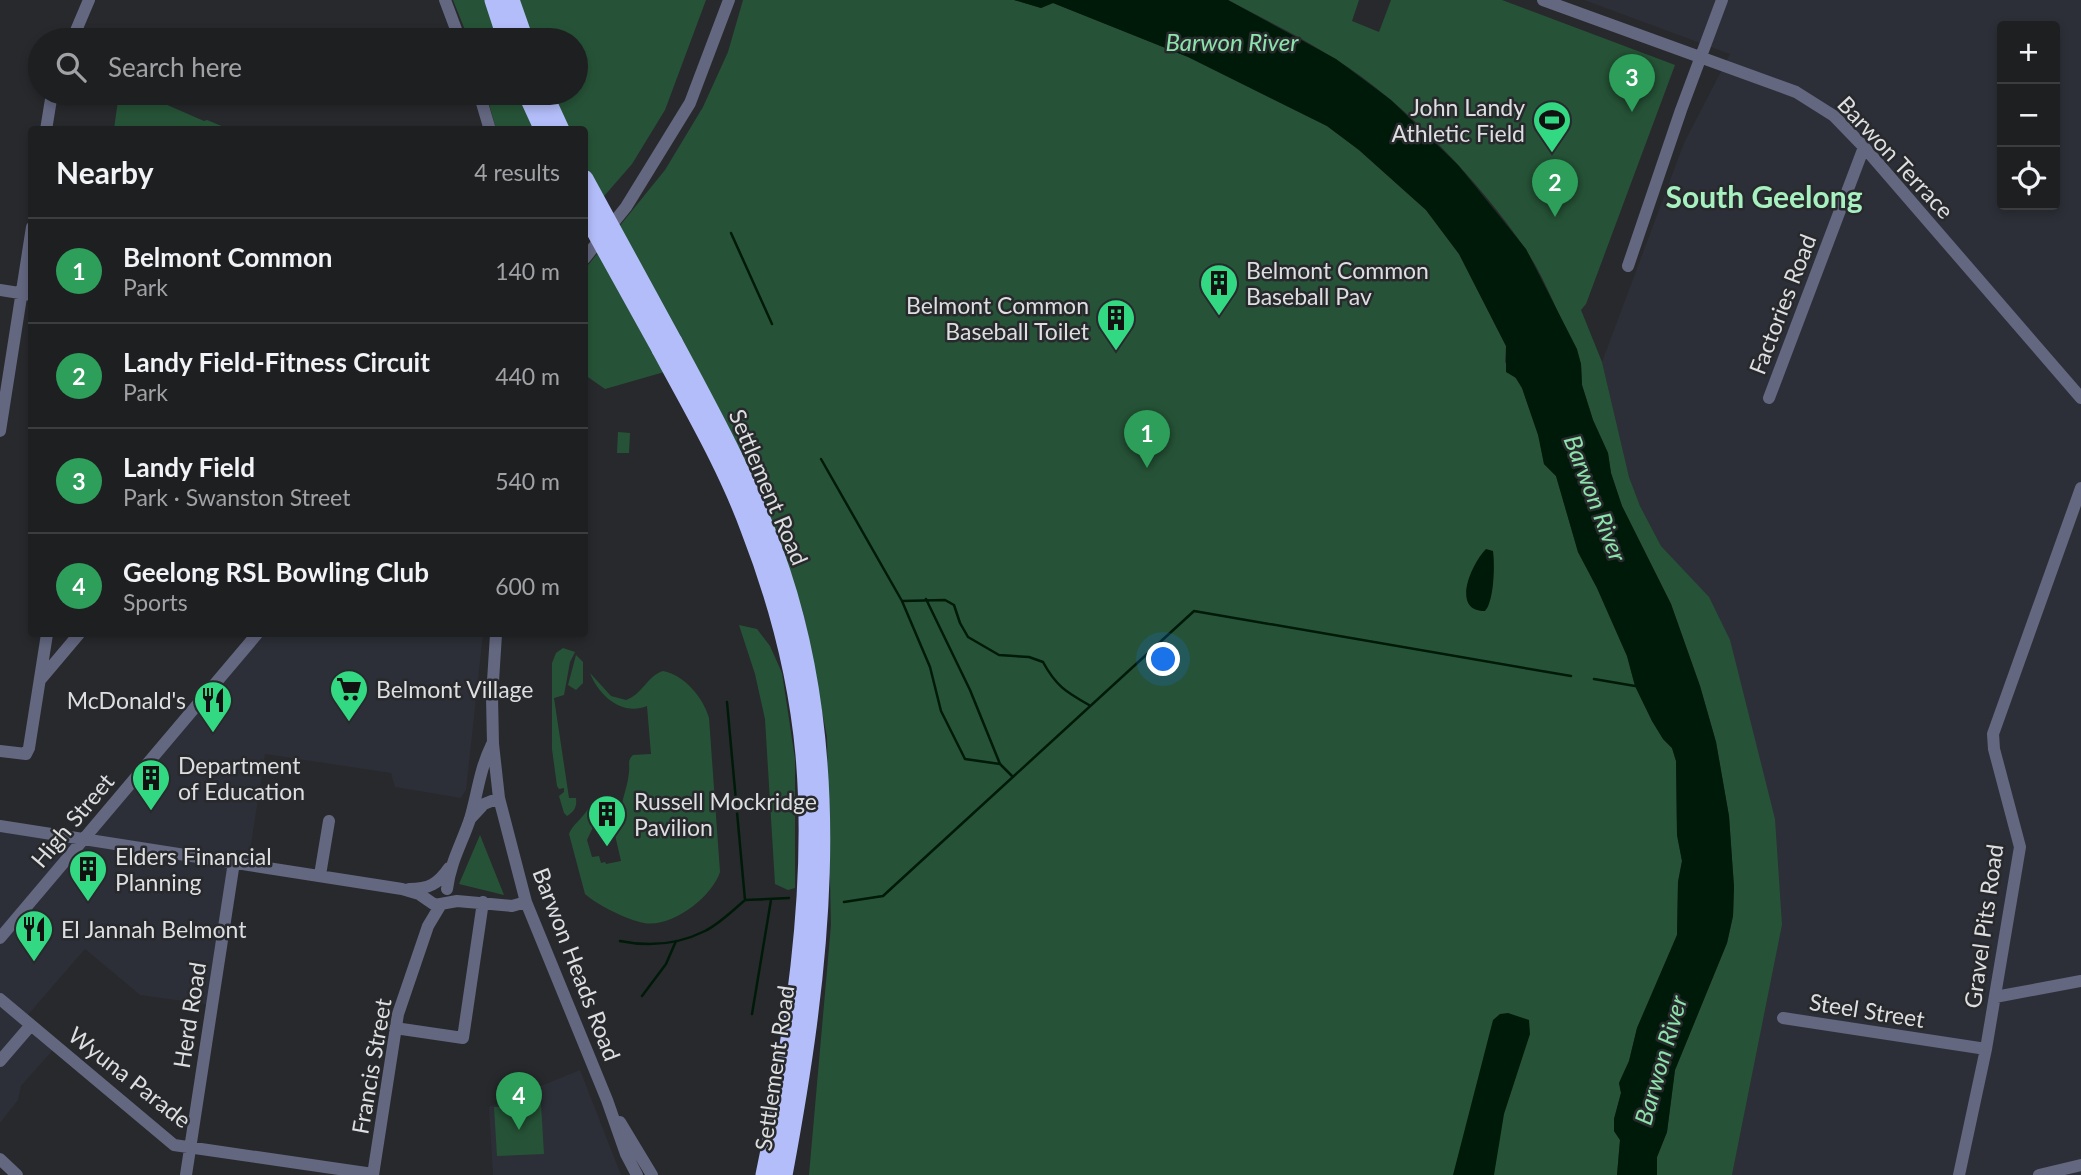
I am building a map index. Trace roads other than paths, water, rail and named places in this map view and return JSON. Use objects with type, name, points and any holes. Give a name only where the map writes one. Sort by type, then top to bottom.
[{"type":"highway","points":[[494,0],[503,28]]},
{"type":"highway","points":[[510,0],[520,28]]},
{"type":"highway","points":[[533,105],[542,126]]},
{"type":"highway","points":[[549,105],[558,126]]},
{"type":"highway","name":"Settlement Road","points":[[588,187],[667,345],[749,526],[782,625],[802,729],[808,825],[805,896],[787,1059],[765,1175]]},
{"type":"highway","name":"Settlement Road","points":[[588,217],[726,442],[762,520],[796,623],[812,702],[822,821],[821,889],[809,1002],[783,1175]]},
{"type":"street","points":[[77,28],[89,0]]},
{"type":"street","points":[[445,0],[456,28]]},
{"type":"street","points":[[588,254],[626,207],[690,103],[729,0]]},
{"type":"street","name":"Barwon Terrace","points":[[1543,0],[1796,92],[1834,116],[1864,147],[2081,398]]},
{"type":"street","points":[[1628,266],[1723,0]]},
{"type":"street","points":[[47,126],[50,105]]},
{"type":"street","points":[[483,105],[489,126]]},
{"type":"street","name":"Factories Road","points":[[1769,398],[1864,147]]},
{"type":"street","points":[[588,237],[639,187]]},
{"type":"street","points":[[0,431],[28,272]]},
{"type":"street","points":[[0,290],[26,295]]},
{"type":"street","name":"Gravel Pits Road","points":[[1959,1175],[1986,1049],[2020,846],[1994,749],[1993,734],[2081,488]]},
{"type":"street","points":[[0,751],[26,754],[29,748],[47,637]]},
{"type":"street","points":[[41,680],[77,637]]},
{"type":"street","name":"High Street","points":[[0,939],[254,637]]},
{"type":"street","name":"Barwon Heads Road","points":[[496,637],[492,697],[493,744],[499,798],[526,902],[607,1100],[626,1154],[637,1175]]},
{"type":"street","name":"Francis Street","points":[[373,1175],[398,1014],[438,895],[471,818],[482,764],[493,744]]},
{"type":"street","points":[[471,818],[484,804],[499,798]]},
{"type":"street","points":[[320,875],[329,821]]},
{"type":"street","points":[[0,826],[477,902],[512,906],[526,902]]},
{"type":"street","name":"Herd Road","points":[[186,1175],[234,862]]},
{"type":"street","points":[[395,1028],[463,1038],[477,902]]},
{"type":"street","points":[[1995,997],[2081,981]]},
{"type":"street","name":"Wyuna Parade","points":[[0,999],[174,1145],[373,1175]]},
{"type":"street","name":"Steel Street","points":[[1783,1018],[1986,1049]]},
{"type":"street","points":[[0,1061],[31,1025]]},
{"type":"street","name":"Barwon Heads Road","points":[[607,1100],[652,1175]]},
{"type":"street","points":[[0,1159],[17,1175]]},
{"type":"street","points":[[2039,1175],[2081,1165]]},
{"type":"water","name":"Barwon River","points":[[1014,0],[1228,0],[1336,59],[1391,100],[1458,165],[1526,249],[1577,349],[1582,385],[1593,420],[1608,453],[1611,473],[1622,506],[1671,604],[1700,686],[1716,742],[1729,816],[1734,887],[1733,916],[1727,943],[1675,1070],[1667,1132],[1657,1157],[1657,1175],[1617,1175],[1620,1140],[1614,1131],[1614,1119],[1621,1093],[1619,1083],[1629,1061],[1637,1028],[1677,935],[1678,882],[1682,861],[1677,835],[1676,761],[1672,748],[1652,721],[1635,686],[1627,656],[1578,552],[1556,476],[1544,464],[1538,435],[1522,388],[1516,378],[1506,372],[1506,346],[1459,254],[1426,210],[1359,150],[1327,126],[1188,57],[1053,3],[1041,8]]},
{"type":"water","points":[[1486,549],[1493,551],[1494,574],[1492,592],[1485,611],[1474,609],[1468,603],[1466,595],[1470,575]]},
{"type":"water","points":[[1508,1013],[1529,1020],[1530,1034],[1504,1114],[1494,1175],[1453,1175],[1493,1020],[1500,1014]]},
{"type":"waterway","points":[[731,233],[772,324]]},
{"type":"waterway","points":[[821,459],[902,601],[930,667],[941,711],[965,759],[1000,764],[1013,777]]},
{"type":"waterway","points":[[926,599],[970,690],[1000,764]]},
{"type":"waterway","points":[[902,601],[945,600],[954,605],[968,637],[999,655],[1029,657],[1043,662],[1062,688],[1089,705]]},
{"type":"waterway","points":[[844,902],[883,896],[1194,611],[1571,676]]},
{"type":"waterway","points":[[1594,679],[1635,686]]},
{"type":"waterway","points":[[727,702],[745,900],[789,898]]},
{"type":"waterway","points":[[752,1014],[771,900]]},
{"type":"waterway","points":[[620,941],[653,944],[685,939],[710,928],[744,901]]},
{"type":"waterway","points":[[642,996],[666,964],[676,941]]},
{"type":"place","name":"Landy Field","points":[[1632,112]]},
{"type":"place","name":"John Landy Athletic Field","points":[[1552,154]]},
{"type":"place","name":"Landy Field-Fitness Circuit","points":[[1555,217]]},
{"type":"place","name":"Belmont Common Baseball Pav","points":[[1219,317]]},
{"type":"place","name":"Belmont Common Baseball Toilet","points":[[1116,352]]},
{"type":"place","name":"Belmont Common","points":[[1147,468]]},
{"type":"place","name":"Belmont Village","points":[[349,723]]},
{"type":"place","name":"McDonald's","points":[[213,734]]},
{"type":"place","name":"Department of Education","points":[[151,812]]},
{"type":"place","name":"Russell Mockridge Pavilion","points":[[607,848]]},
{"type":"place","name":"Elders Financial Planning","points":[[88,903]]},
{"type":"place","name":"El Jannah Belmont","points":[[34,963]]},
{"type":"place","name":"Geelong RSL Bowling Club","points":[[519,1130]]},
{"type":"district","name":"South Geelong","points":[[1764,196]]}]
